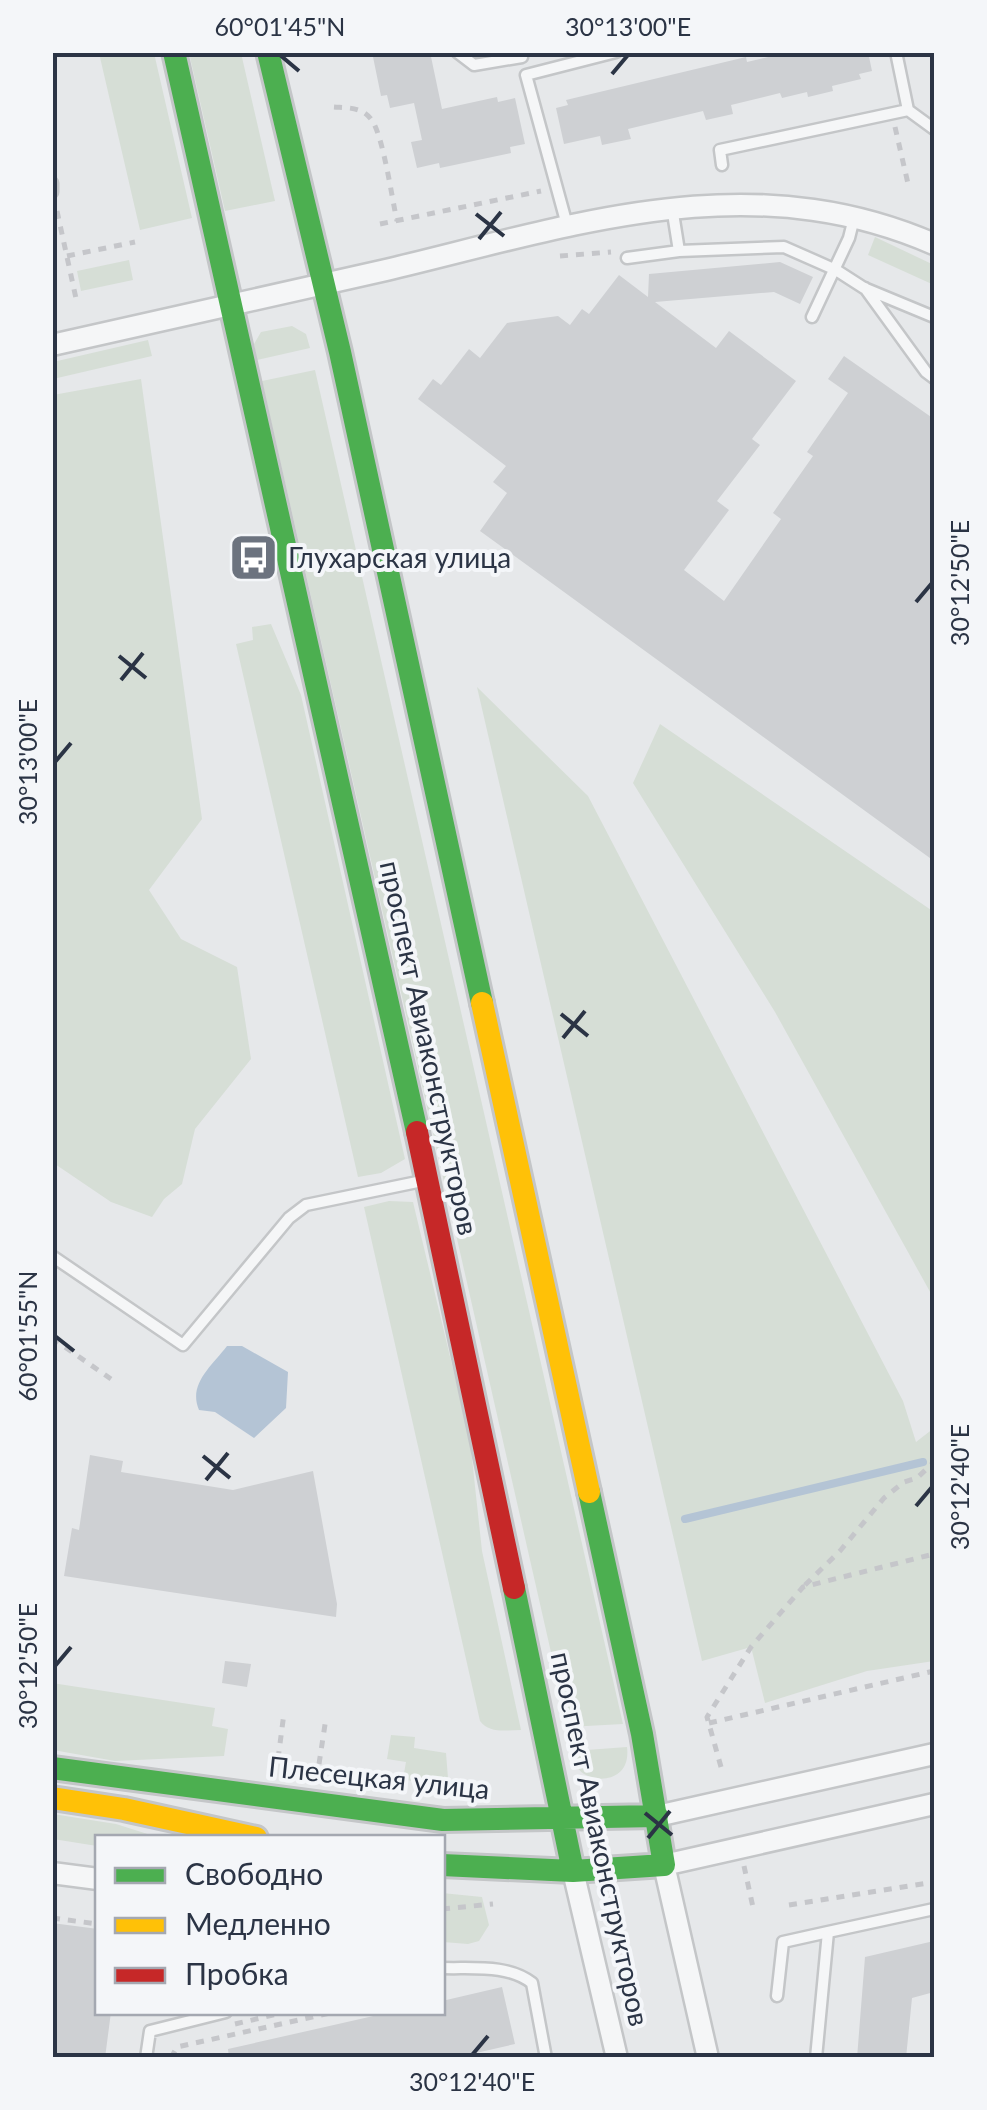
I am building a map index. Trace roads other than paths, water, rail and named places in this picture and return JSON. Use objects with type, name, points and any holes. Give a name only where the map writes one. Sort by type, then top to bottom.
[{"type":"street","name":"проспект Авиаконструкторов","points":[[174,52],[428,1180],[560,1818],[618,2058]]},
{"type":"street","name":"проспект Авиаконструкторов","points":[[268,52],[398,617],[642,1734],[664,1865],[708,2058]]},
{"type":"street","points":[[52,345],[567,226],[672,206],[720,204],[854,217],[934,244]]},
{"type":"street","name":"Плесецкая улица","points":[[52,1768],[444,1820],[658,1816],[934,1754]]},
{"type":"street","points":[[52,1798],[242,1835]]},
{"type":"street","points":[[445,1865],[573,1871],[664,1865],[934,1804]]},
{"type":"street","points":[[52,1873],[95,1880]]},
{"type":"lane","points":[[456,52],[474,65],[521,55],[567,226]]},
{"type":"lane","points":[[526,75],[616,52]]},
{"type":"lane","points":[[896,52],[908,110],[934,130]]},
{"type":"lane","points":[[722,166],[720,150],[908,110]]},
{"type":"lane","points":[[52,183],[52,192]]},
{"type":"lane","points":[[672,206],[679,251]]},
{"type":"lane","points":[[812,317],[850,238],[854,217]]},
{"type":"lane","points":[[628,258],[679,251],[784,247],[836,270],[864,288],[934,317]]},
{"type":"lane","points":[[864,288],[934,378]]},
{"type":"lane","points":[[52,1256],[183,1345],[289,1218],[306,1205],[428,1180]]},
{"type":"lane","points":[[777,1996],[783,1942],[934,1910]]},
{"type":"lane","points":[[816,2058],[828,1932]]},
{"type":"lane","points":[[445,1968],[501,1970],[522,1975],[532,1983],[546,2058]]},
{"type":"lane","points":[[146,2058],[150,2032],[215,2015]]},
{"type":"water","points":[[227,1346],[242,1346],[288,1372],[286,1408],[254,1438],[215,1412],[199,1410],[196,1401],[199,1384]]},
{"type":"waterway","points":[[685,1519],[923,1462]]},
{"type":"place","name":"Глухарская улица","points":[[253,558]]}]
